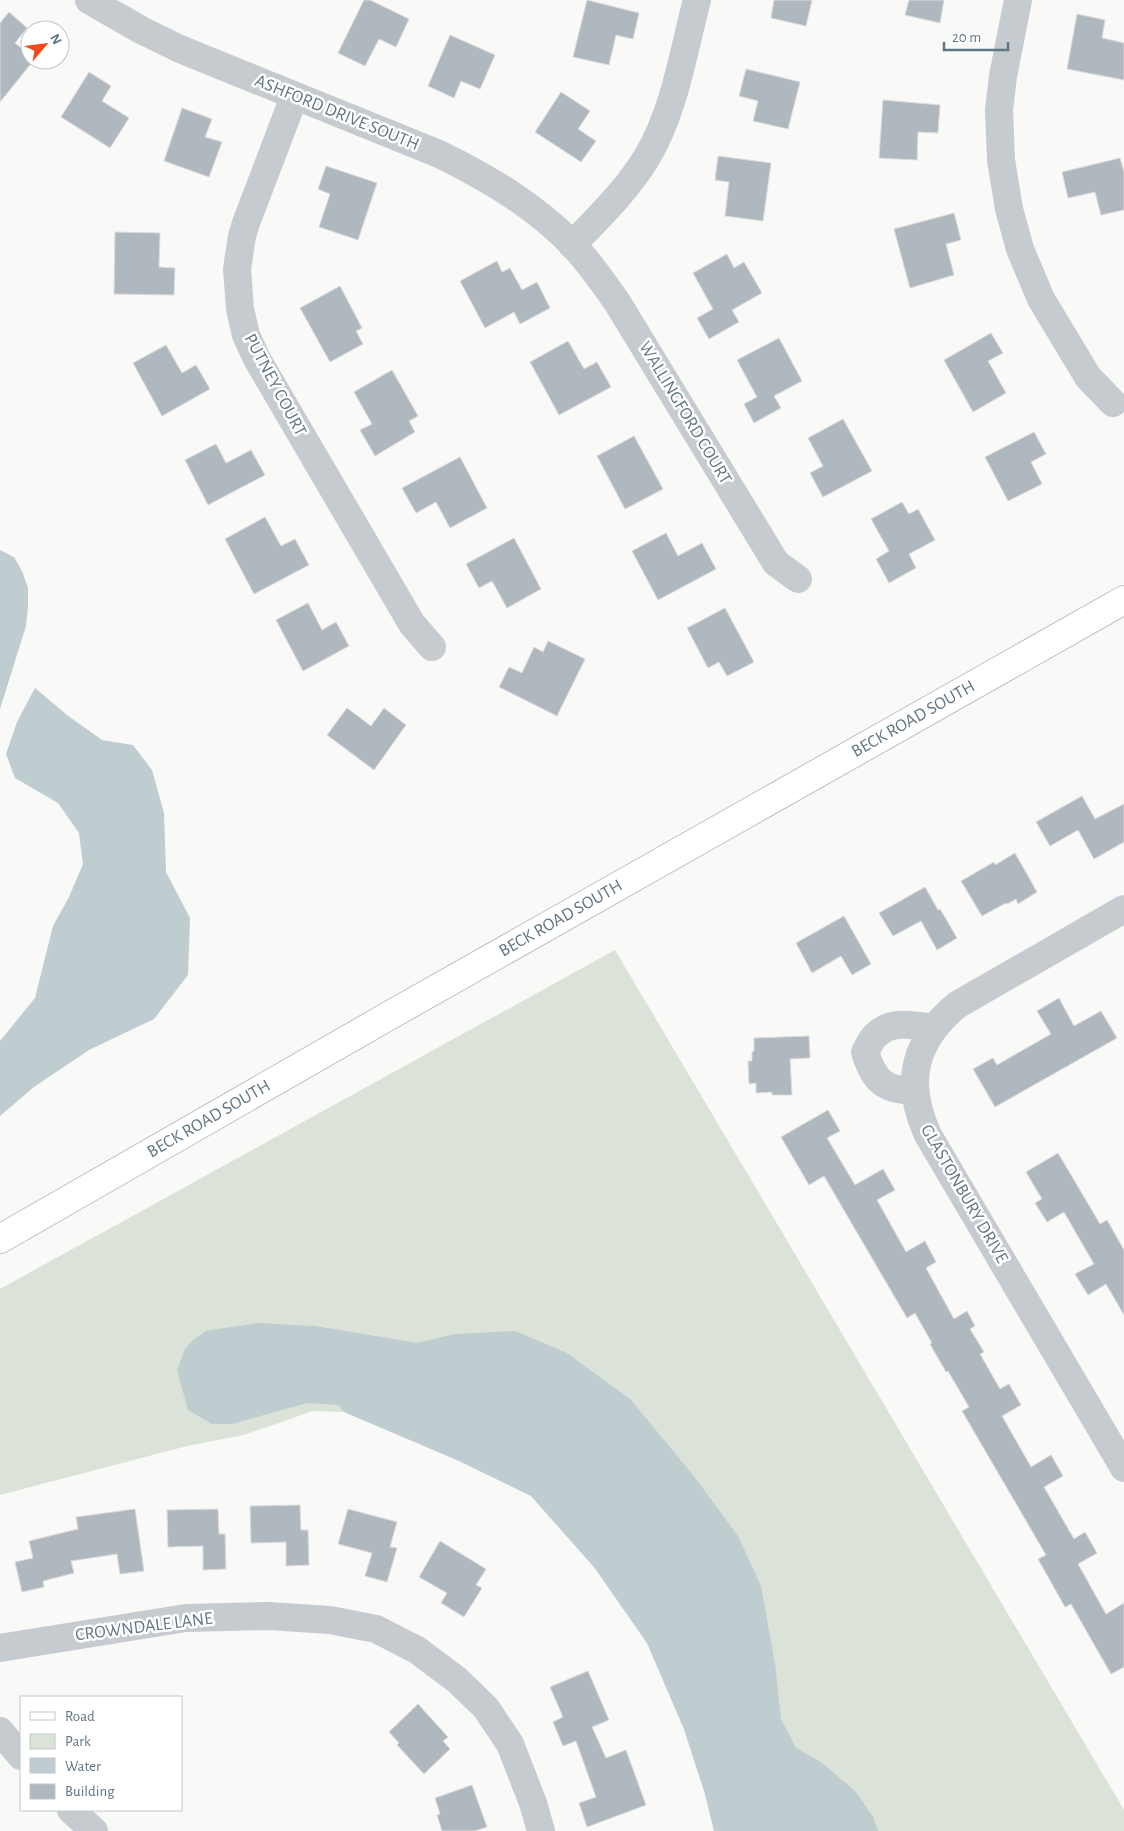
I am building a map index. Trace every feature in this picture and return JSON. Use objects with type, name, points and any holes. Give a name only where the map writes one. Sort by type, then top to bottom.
[{"type":"main road","name":"BECK ROAD SOUTH","points":[[0,1239],[385,1018],[1124,600]]},
{"type":"street","name":"ASHFORD DRIVE SOUTH","points":[[89,0],[141,30],[180,49],[294,97],[439,154],[476,172],[528,206],[572,245]]},
{"type":"street","points":[[572,245],[623,190],[647,156],[672,100],[697,0]]},
{"type":"street","points":[[1018,0],[1003,76],[999,110],[1001,160],[1009,209],[1020,249],[1041,300],[1088,377],[1113,403]]},
{"type":"street","name":"PUTNEY COURT","points":[[294,97],[242,236],[237,269],[240,309],[246,334],[257,359],[412,624],[432,647]]},
{"type":"street","name":"WALLINGFORD COURT","points":[[572,245],[618,302],[776,563],[798,579]]},
{"type":"street","name":"GLASTONBURY DRIVE","points":[[1124,909],[958,1005],[934,1028],[919,1056],[914,1091],[921,1119],[928,1135],[1124,1468]]},
{"type":"street","points":[[914,1091],[899,1090],[884,1085],[870,1070],[865,1052],[875,1035],[889,1027],[905,1024],[934,1028]]},
{"type":"street","name":"CROWNDALE LANE","points":[[0,1648],[186,1618],[268,1616],[330,1620],[376,1629],[417,1650],[457,1680],[486,1708],[510,1744],[533,1803],[541,1831]]},
{"type":"street","points":[[0,1731],[20,1755]]},
{"type":"street","points":[[71,1811],[94,1831]]},
{"type":"green space","points":[[615,950],[1124,1810],[1124,1831],[714,1831],[705,1794],[684,1729],[647,1643],[594,1567],[531,1496],[457,1460],[344,1412],[313,1411],[244,1435],[187,1446],[0,1495],[0,1289]]},
{"type":"water","points":[[0,550],[14,557],[22,571],[28,588],[28,606],[26,626],[0,709]]},
{"type":"water","points":[[35,688],[67,715],[102,740],[133,745],[152,770],[164,813],[166,872],[190,918],[188,975],[154,1019],[89,1050],[34,1087],[0,1116],[0,1041],[35,998],[53,926],[69,897],[83,864],[79,833],[58,803],[15,778],[6,754],[17,722]]},
{"type":"water","points":[[257,1323],[315,1326],[417,1343],[455,1334],[515,1331],[567,1353],[631,1400],[693,1475],[738,1536],[761,1586],[775,1664],[781,1719],[796,1748],[821,1762],[856,1792],[873,1817],[878,1831],[714,1831],[705,1794],[684,1729],[647,1643],[594,1567],[531,1496],[457,1460],[344,1412],[339,1405],[307,1403],[232,1424],[212,1424],[188,1410],[177,1370],[185,1349],[193,1340],[206,1331]]},
{"type":"building","points":[[364,0],[370,0],[409,19],[396,47],[379,39],[365,66],[338,53]]},
{"type":"building","points":[[587,0],[639,13],[633,39],[616,35],[609,65],[573,57]]},
{"type":"building","points":[[774,0],[812,0],[806,26],[771,18]]},
{"type":"building","points":[[909,0],[944,0],[940,23],[905,15]]},
{"type":"building","points":[[9,12],[20,22],[20,37],[15,43],[20,47],[20,70],[26,70],[0,102],[0,23]]},
{"type":"building","points":[[1077,14],[1105,20],[1102,38],[1124,43],[1124,80],[1067,69]]},
{"type":"building","points":[[450,35],[495,55],[480,89],[461,81],[454,98],[428,86]]},
{"type":"building","points":[[746,69],[800,82],[788,129],[753,121],[758,101],[739,96]]},
{"type":"building","points":[[89,72],[111,86],[102,101],[129,118],[110,148],[61,117]]},
{"type":"building","points":[[561,92],[590,111],[578,129],[596,141],[581,162],[535,132]]},
{"type":"building","points":[[883,100],[940,105],[938,133],[918,132],[917,160],[879,158]]},
{"type":"building","points":[[182,108],[212,119],[205,137],[222,142],[209,177],[164,161]]},
{"type":"building","points":[[718,156],[771,163],[763,221],[725,216],[729,182],[715,180]]},
{"type":"building","points":[[1120,158],[1124,172],[1124,210],[1101,215],[1095,192],[1068,198],[1062,172]]},
{"type":"building","points":[[326,166],[377,183],[358,240],[319,227],[330,194],[318,189]]},
{"type":"building","points":[[954,213],[961,240],[946,244],[954,275],[910,288],[894,229]]},
{"type":"building","points":[[115,232],[160,233],[159,267],[175,268],[174,295],[114,294]]},
{"type":"building","points":[[727,254],[734,268],[744,262],[762,293],[732,310],[739,322],[709,339],[697,318],[713,309],[693,273]]},
{"type":"building","points":[[497,261],[502,272],[510,268],[522,290],[537,282],[550,308],[520,324],[514,312],[485,328],[460,281]]},
{"type":"building","points":[[340,286],[362,328],[356,331],[363,344],[330,362],[300,308]]},
{"type":"building","points":[[991,333],[1003,353],[988,361],[1006,393],[973,412],[944,360]]},
{"type":"building","points":[[779,338],[802,381],[774,396],[781,408],[754,423],[744,404],[757,397],[737,360]]},
{"type":"building","points":[[568,341],[584,369],[597,362],[611,387],[559,415],[530,362]]},
{"type":"building","points":[[166,345],[182,373],[196,365],[210,389],[162,416],[133,363]]},
{"type":"building","points":[[392,370],[418,416],[409,421],[415,432],[375,456],[360,430],[372,424],[354,392]]},
{"type":"building","points":[[843,419],[872,471],[823,497],[810,473],[823,466],[808,438]]},
{"type":"building","points":[[1034,432],[1046,454],[1031,462],[1042,484],[1008,501],[985,457]]},
{"type":"building","points":[[634,436],[663,489],[625,509],[597,456]]},
{"type":"building","points":[[216,444],[226,463],[251,450],[265,475],[208,505],[185,460]]},
{"type":"building","points":[[460,457],[487,508],[450,528],[436,502],[416,513],[402,488]]},
{"type":"building","points":[[902,502],[909,514],[918,509],[935,540],[909,554],[916,568],[889,583],[876,559],[889,551],[871,519]]},
{"type":"building","points":[[265,517],[281,546],[295,539],[309,565],[254,594],[225,539]]},
{"type":"building","points":[[666,533],[678,556],[702,543],[716,569],[658,600],[632,551]]},
{"type":"building","points":[[514,538],[541,589],[507,608],[492,581],[479,588],[466,564]]},
{"type":"building","points":[[308,603],[322,630],[336,622],[349,646],[303,671],[276,620]]},
{"type":"building","points":[[725,608],[754,662],[727,676],[719,662],[708,668],[687,628]]},
{"type":"building","points":[[548,641],[585,659],[557,716],[499,687],[509,667],[522,673],[534,647],[543,652]]},
{"type":"building","points":[[347,708],[371,726],[384,708],[406,725],[374,770],[327,735]]},
{"type":"building","points":[[1082,796],[1095,819],[1124,804],[1124,842],[1094,859],[1078,830],[1050,846],[1036,822]]},
{"type":"building","points":[[1015,853],[1037,892],[1018,904],[1016,899],[982,916],[961,881],[994,862],[995,865]]},
{"type":"building","points":[[925,887],[957,938],[937,950],[921,921],[893,936],[879,913]]},
{"type":"building","points":[[844,916],[871,964],[852,975],[841,956],[812,973],[796,943]]},
{"type":"building","points":[[1059,998],[1074,1026],[1101,1011],[1117,1038],[995,1107],[973,1069],[993,1058],[997,1065],[1051,1034],[1037,1011]]},
{"type":"building","points":[[809,1036],[810,1058],[790,1059],[792,1095],[772,1095],[772,1092],[756,1093],[756,1083],[749,1084],[748,1061],[752,1061],[754,1038]]},
{"type":"building","points":[[828,1110],[840,1131],[827,1138],[855,1185],[883,1169],[895,1190],[877,1200],[906,1252],[925,1241],[936,1262],[926,1268],[954,1319],[967,1311],[975,1326],[970,1329],[984,1352],[980,1354],[1000,1389],[1009,1384],[1021,1405],[1002,1416],[1031,1467],[1051,1455],[1063,1476],[1044,1487],[1074,1539],[1085,1532],[1097,1553],[1078,1564],[1106,1614],[1124,1603],[1124,1667],[1111,1674],[1071,1604],[1065,1607],[1038,1559],[1046,1555],[962,1411],[969,1407],[948,1371],[946,1372],[915,1313],[907,1318],[824,1176],[809,1185],[781,1137]]},
{"type":"building","points":[[1058,1153],[1100,1224],[1107,1220],[1124,1250],[1124,1315],[1106,1284],[1088,1295],[1075,1274],[1094,1264],[1064,1212],[1047,1222],[1035,1203],[1042,1199],[1026,1172]]},
{"type":"building","points":[[300,1505],[301,1530],[308,1530],[309,1565],[286,1566],[286,1542],[251,1543],[250,1506]]},
{"type":"building","points":[[135,1509],[144,1571],[120,1574],[117,1554],[71,1561],[74,1573],[43,1581],[44,1587],[22,1592],[15,1562],[33,1558],[29,1541],[78,1529],[76,1517]]},
{"type":"building","points":[[218,1509],[219,1534],[225,1534],[226,1569],[203,1570],[203,1546],[168,1547],[167,1510]]},
{"type":"building","points":[[348,1509],[397,1522],[390,1547],[397,1548],[387,1582],[365,1576],[372,1553],[338,1544]]},
{"type":"building","points":[[440,1541],[486,1569],[476,1585],[482,1588],[464,1617],[441,1603],[447,1593],[419,1577]]},
{"type":"building","points":[[588,1671],[609,1720],[592,1727],[606,1758],[626,1750],[646,1805],[587,1827],[579,1803],[596,1797],[576,1741],[563,1746],[553,1722],[563,1717],[550,1687]]},
{"type":"building","points":[[418,1704],[448,1737],[443,1741],[450,1749],[424,1774],[397,1745],[399,1743],[389,1732]]},
{"type":"building","points":[[472,1785],[487,1827],[475,1831],[442,1831],[437,1815],[440,1814],[435,1798]]}]
